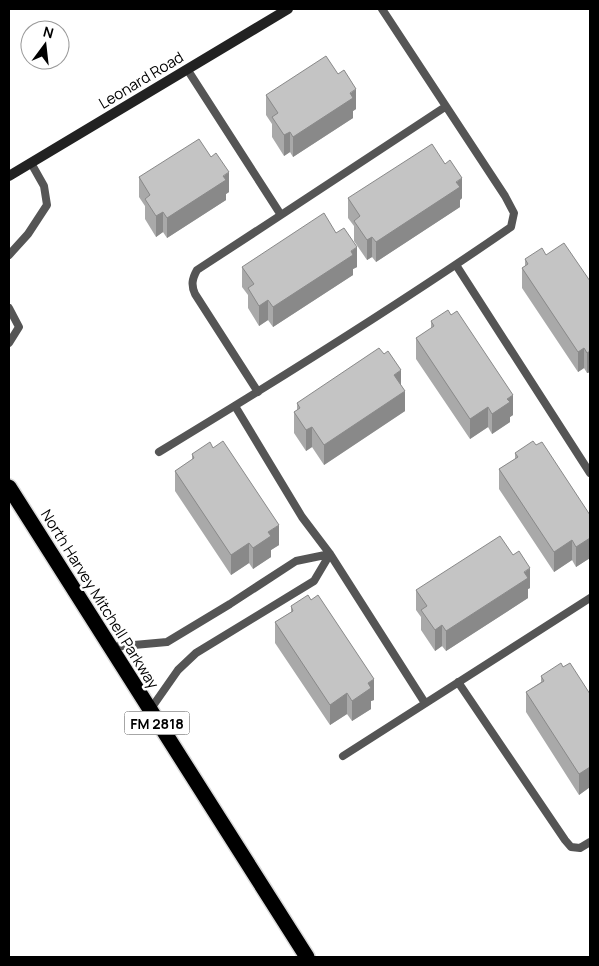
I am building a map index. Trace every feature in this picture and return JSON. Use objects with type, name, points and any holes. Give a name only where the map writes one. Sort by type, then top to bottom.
[{"type":"highway","name":"North Harvey Mitchell Parkway","points":[[9,487],[307,957]]},
{"type":"street","name":"Leonard Road","points":[[9,176],[288,9]]},
{"type":"lane","points":[[159,452],[258,392],[512,227],[514,213],[505,196],[382,9]]},
{"type":"lane","points":[[187,69],[281,215]]},
{"type":"lane","points":[[258,392],[196,294],[192,286],[192,277],[197,270],[445,107]]},
{"type":"lane","points":[[9,255],[28,234],[47,205],[44,186],[31,163]]},
{"type":"lane","points":[[456,264],[590,473]]},
{"type":"lane","points":[[9,308],[19,327],[9,343]]},
{"type":"lane","points":[[235,406],[302,517],[330,554],[425,703]]},
{"type":"lane","points":[[112,647],[167,642],[296,561],[330,554]]},
{"type":"lane","points":[[150,710],[178,670],[196,653],[314,581],[330,554]]},
{"type":"lane","points":[[343,756],[590,598]]},
{"type":"lane","points":[[458,682],[565,840],[572,847],[580,848],[590,842]]},
{"type":"building","points":[[326,56],[338,74],[344,70],[356,89],[350,93],[353,98],[293,137],[290,132],[284,135],[272,117],[278,113],[266,95]]},
{"type":"building","points":[[199,139],[211,157],[216,153],[229,172],[223,176],[226,180],[167,218],[163,212],[156,216],[145,199],[150,195],[139,177]]},
{"type":"building","points":[[432,144],[445,164],[450,160],[462,178],[456,182],[460,187],[376,242],[372,237],[367,240],[354,221],[360,216],[348,198]]},
{"type":"building","points":[[324,213],[336,233],[344,228],[357,247],[351,251],[353,255],[273,307],[268,300],[259,306],[248,288],[254,284],[242,267]]},
{"type":"building","points":[[564,243],[590,281],[590,351],[587,353],[584,348],[578,352],[522,268],[528,264],[525,259],[542,248],[546,255]]},
{"type":"building","points":[[448,310],[451,315],[457,311],[513,395],[507,399],[510,402],[492,414],[488,407],[470,419],[416,338],[434,326],[431,321]]},
{"type":"building","points":[[379,348],[384,354],[388,351],[401,370],[394,375],[405,391],[324,445],[312,427],[306,430],[294,412],[300,408],[297,403]]},
{"type":"building","points":[[223,441],[279,525],[268,532],[271,536],[253,548],[249,543],[231,555],[175,471],[194,458],[192,454],[210,442],[213,448]]},
{"type":"building","points":[[533,441],[536,445],[542,442],[590,515],[590,538],[576,547],[572,540],[554,552],[499,469],[518,457],[515,453]]},
{"type":"building","points":[[500,536],[513,555],[519,551],[530,568],[524,572],[528,578],[446,631],[442,625],[435,630],[421,610],[427,606],[416,590]]},
{"type":"building","points":[[308,595],[311,600],[318,595],[374,679],[368,683],[371,688],[352,701],[347,693],[330,705],[275,622],[293,611],[291,606]]},
{"type":"building","points":[[561,663],[563,667],[570,663],[590,694],[590,767],[579,774],[526,692],[544,681],[541,676]]}]
